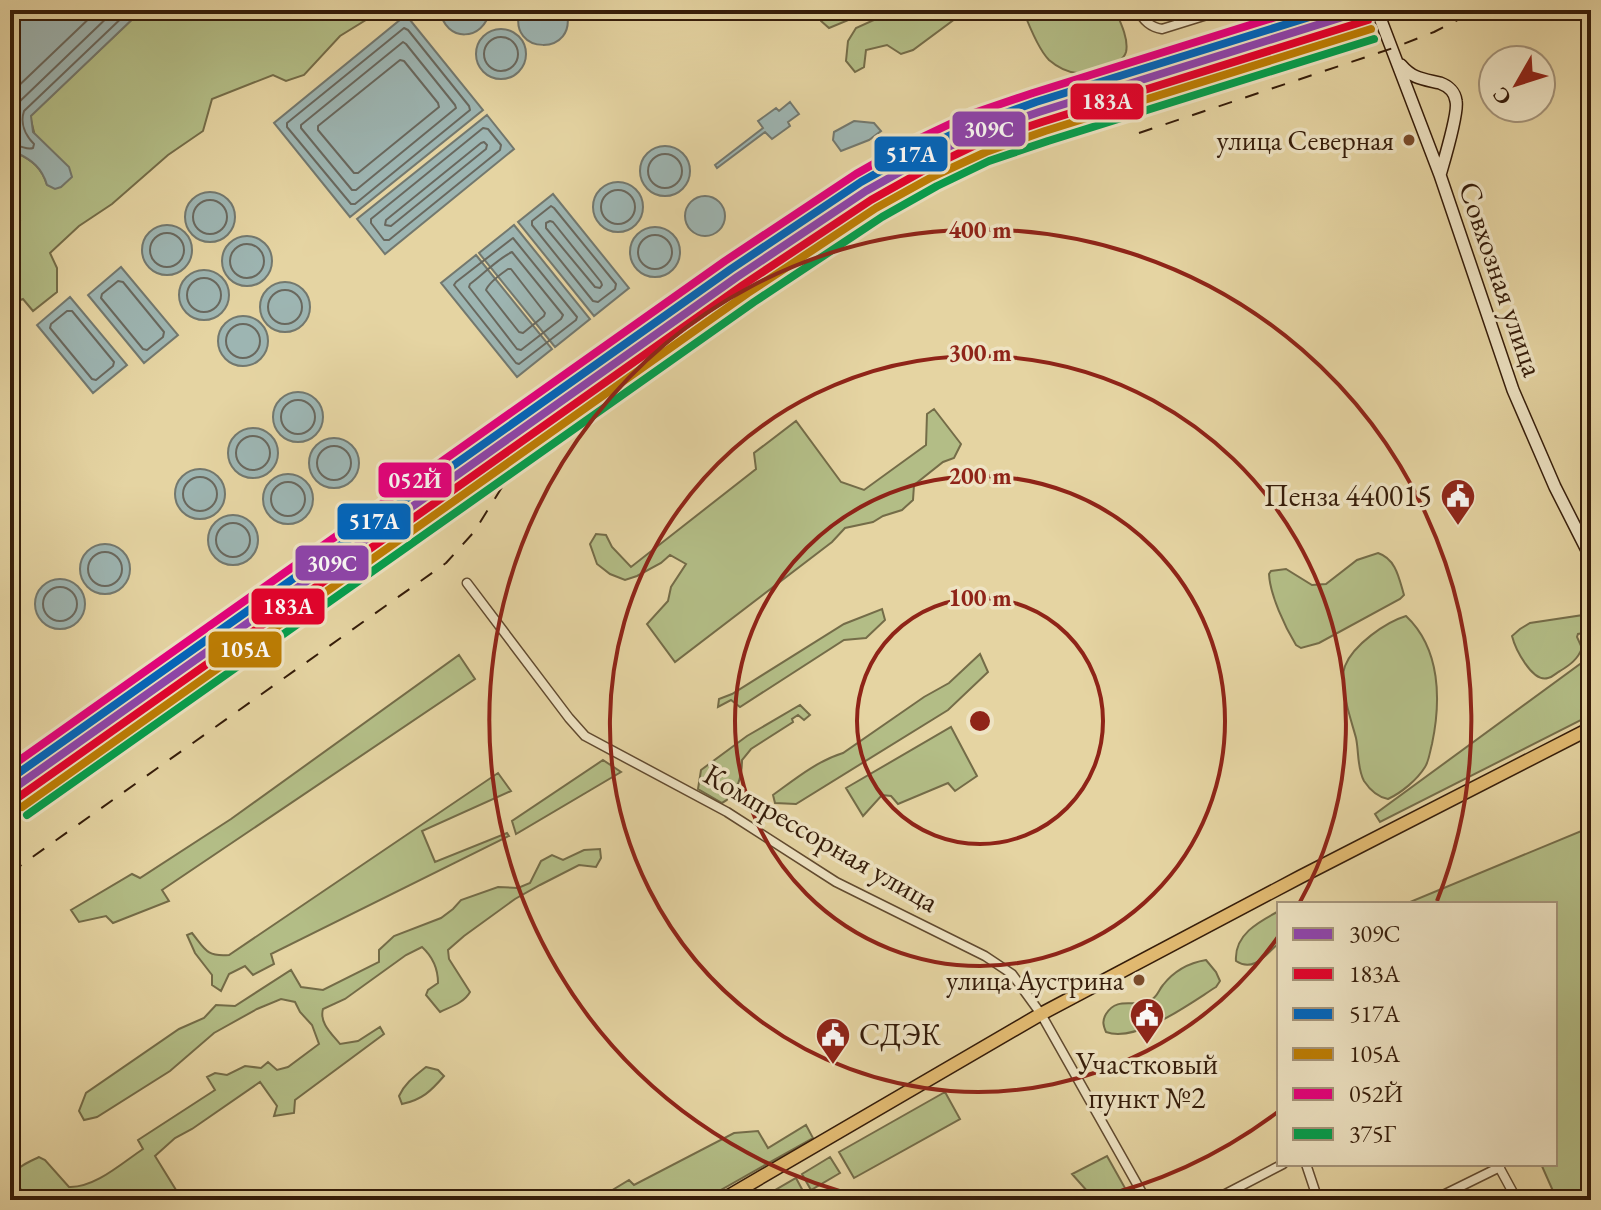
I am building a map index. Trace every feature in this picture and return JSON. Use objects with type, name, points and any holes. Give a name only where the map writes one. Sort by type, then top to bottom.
[{"type":"main road","name":"Совхозная улица","points":[[1377,10],[1440,175],[1513,390],[1555,487],[1591,558]]},
{"type":"main road","points":[[1398,62],[1412,76],[1446,86],[1454,95],[1457,107],[1440,175]]},
{"type":"main road","points":[[1414,104],[1419,90],[1433,82]]},
{"type":"main road","points":[[722,1200],[1041,1014],[1591,728]]},
{"type":"street","points":[[1138,10],[1146,22],[1162,29],[1223,10]]},
{"type":"street","name":"Компрессорная улица","points":[[467,583],[585,736],[727,812],[836,882],[985,956],[1012,974],[1041,1014],[1146,1200]]},
{"type":"street","points":[[1214,1200],[1279,1166]]},
{"type":"street","points":[[1307,1166],[1318,1200]]},
{"type":"street","points":[[1433,1200],[1499,1166],[1517,1200]]},
{"type":"green space","points":[[142,10],[382,10],[340,36],[304,75],[286,81],[273,75],[212,99],[203,131],[168,155],[50,253],[57,268],[57,292],[33,311],[23,299],[10,304],[10,244],[20,221],[10,216],[10,156],[17,153],[32,162],[47,185],[30,116]]},
{"type":"green space","points":[[819,10],[862,10],[851,19],[829,28],[821,21]]},
{"type":"green space","points":[[923,10],[967,10],[913,50],[901,54],[887,45],[866,50],[864,67],[855,72],[846,61],[848,41],[856,28],[887,14],[912,15]]},
{"type":"green space","points":[[1023,10],[1115,10],[1125,36],[1126,52],[1112,65],[1097,70],[1077,73],[1066,70],[1045,56]]},
{"type":"green space","points":[[934,409],[961,444],[954,458],[943,462],[914,485],[913,500],[902,510],[873,522],[845,528],[832,542],[675,662],[647,624],[668,601],[671,587],[686,564],[670,555],[661,563],[625,580],[597,564],[590,544],[596,534],[606,535],[612,547],[631,567],[756,469],[754,453],[796,421],[841,482],[864,490],[926,445],[927,414]]},
{"type":"green space","points":[[1378,553],[1393,564],[1404,595],[1319,643],[1301,648],[1296,645],[1275,601],[1270,582],[1271,571],[1286,569],[1312,585],[1326,584],[1357,560]]},
{"type":"green space","points":[[882,609],[885,620],[866,638],[844,640],[740,707],[731,700],[718,707],[719,699],[732,694],[844,624]]},
{"type":"green space","points":[[1590,614],[1591,632],[1578,634],[1582,648],[1573,661],[1548,678],[1542,678],[1530,670],[1512,636],[1530,623]]},
{"type":"green space","points":[[1406,616],[1418,629],[1432,660],[1437,710],[1426,765],[1408,786],[1388,799],[1374,793],[1362,776],[1344,692],[1343,673],[1355,650],[1380,629]]},
{"type":"green space","points":[[980,654],[988,672],[948,710],[796,804],[775,803],[773,795],[949,683]]},
{"type":"green space","points":[[459,655],[475,679],[162,890],[169,901],[113,923],[106,916],[79,922],[71,910],[132,874],[140,878],[231,819]]},
{"type":"green space","points":[[1591,656],[1591,715],[1380,822],[1375,814]]},
{"type":"green space","points":[[800,705],[810,715],[804,720],[798,715],[792,719],[793,722],[751,749],[742,760],[738,785],[727,800],[722,803],[698,789],[701,770],[747,736]]},
{"type":"green space","points":[[951,727],[977,776],[955,791],[948,783],[898,804],[891,796],[882,795],[863,816],[846,788]]},
{"type":"green space","points":[[603,760],[621,772],[516,834],[512,821]]},
{"type":"green space","points":[[498,773],[511,791],[422,831],[435,862],[507,833],[509,836],[271,954],[274,964],[253,975],[245,966],[229,974],[221,991],[212,985],[212,975],[195,953],[187,935],[192,933],[211,953],[229,955]]},
{"type":"green space","points":[[1591,827],[1591,1200],[1557,1200],[1542,1166],[1557,1166],[1557,902],[1410,902]]},
{"type":"green space","points":[[600,849],[601,858],[596,867],[579,865],[515,899],[448,950],[449,959],[470,992],[456,1004],[440,1012],[426,995],[438,983],[438,978],[434,963],[422,947],[345,999],[323,1009],[325,1024],[340,1044],[358,1041],[380,1027],[384,1034],[295,1100],[294,1113],[274,1116],[277,1106],[260,1082],[175,1138],[155,1156],[176,1190],[174,1200],[29,1200],[13,1179],[19,1168],[39,1157],[69,1187],[89,1183],[108,1174],[143,1149],[138,1140],[215,1090],[207,1077],[215,1073],[227,1075],[245,1066],[261,1068],[268,1062],[277,1070],[288,1067],[319,1044],[312,1025],[295,1002],[281,999],[214,1033],[170,1071],[97,1117],[84,1120],[79,1111],[86,1093],[179,1029],[204,1018],[216,1005],[235,1006],[291,970],[301,987],[323,990],[379,962],[379,950],[394,936],[441,918],[461,900],[498,887],[518,888],[530,883],[541,861],[552,855],[563,860],[584,850]]},
{"type":"green space","points":[[1277,912],[1277,945],[1254,963],[1242,964],[1236,961],[1236,952],[1243,937]]},
{"type":"green space","points":[[1206,960],[1220,981],[1216,987],[1178,1012],[1147,1027],[1119,1034],[1106,1032],[1103,1021],[1111,1008],[1151,1000],[1177,972]]},
{"type":"green space","points":[[426,1067],[438,1070],[444,1076],[426,1094],[402,1104],[401,1091]]},
{"type":"green space","points":[[945,1092],[960,1119],[854,1178],[839,1152]]},
{"type":"green space","points":[[806,1125],[813,1138],[703,1200],[596,1200],[629,1180],[634,1185],[734,1133],[758,1131],[768,1148]]},
{"type":"green space","points":[[1107,1156],[1125,1188],[1104,1200],[1095,1200],[1072,1174]]},
{"type":"green space","points":[[830,1157],[840,1173],[811,1190],[802,1174]]},
{"type":"green space","points":[[796,1178],[804,1193],[793,1200],[758,1200]]},
{"type":"water","points":[[10,10],[142,10],[31,116],[33,132],[69,167],[72,177],[55,189],[47,185],[32,162],[17,153],[10,156]]},
{"type":"water","points":[[440,10],[490,10],[480,28],[465,34],[449,28]]},
{"type":"water","points":[[520,10],[566,10],[567,25],[563,36],[554,43],[532,43],[523,36],[519,25]]},
{"type":"water","points":[[406,15],[483,110],[350,217],[274,123]]},
{"type":"water","points":[[501,29],[519,36],[526,54],[519,72],[501,79],[483,72],[476,54],[483,36]]},
{"type":"water","points":[[790,102],[799,114],[788,122],[790,126],[772,139],[765,132],[717,168],[715,165],[763,128],[758,121]]},
{"type":"water","points":[[487,115],[514,149],[385,254],[357,219]]},
{"type":"water","points":[[854,121],[874,123],[881,131],[869,140],[841,151],[833,140],[834,132]]},
{"type":"water","points":[[665,146],[683,153],[690,171],[683,189],[665,196],[647,189],[640,171],[647,153]]},
{"type":"water","points":[[618,182],[636,189],[643,207],[636,225],[618,232],[600,225],[593,207],[600,189]]},
{"type":"water","points":[[210,192],[228,199],[235,217],[228,235],[210,242],[192,235],[185,217],[192,199]]},
{"type":"water","points":[[553,194],[629,288],[594,316],[518,222]]},
{"type":"water","points":[[705,196],[719,202],[725,216],[719,230],[705,236],[691,230],[685,216],[691,202]]},
{"type":"water","points":[[167,225],[185,232],[192,250],[185,268],[167,275],[149,268],[142,250],[149,232]]},
{"type":"water","points":[[514,225],[590,319],[555,347],[479,253]]},
{"type":"water","points":[[655,227],[673,234],[680,252],[673,270],[655,277],[637,270],[630,252],[637,234]]},
{"type":"water","points":[[247,236],[265,243],[272,261],[265,279],[247,286],[229,279],[222,261],[229,243]]},
{"type":"water","points":[[476,255],[552,349],[517,377],[441,283]]},
{"type":"water","points":[[121,267],[178,335],[144,363],[88,295]]},
{"type":"water","points":[[204,270],[222,277],[229,295],[222,313],[204,320],[186,313],[179,295],[186,277]]},
{"type":"water","points":[[285,282],[303,289],[310,307],[303,325],[285,332],[267,325],[260,307],[267,289]]},
{"type":"water","points":[[70,297],[127,365],[93,393],[37,325]]},
{"type":"water","points":[[243,316],[261,323],[268,341],[261,359],[243,366],[225,359],[218,341],[225,323]]},
{"type":"water","points":[[298,392],[316,399],[323,417],[316,435],[298,442],[280,435],[273,417],[280,399]]},
{"type":"water","points":[[253,428],[271,435],[278,453],[271,471],[253,478],[235,471],[228,453],[235,435]]},
{"type":"water","points":[[334,438],[352,445],[359,463],[352,481],[334,488],[316,481],[309,463],[316,445]]},
{"type":"water","points":[[200,469],[218,476],[225,494],[218,512],[200,519],[182,512],[175,494],[182,476]]},
{"type":"water","points":[[288,474],[306,481],[313,499],[306,517],[288,524],[270,517],[263,499],[270,481]]},
{"type":"water","points":[[233,515],[251,522],[258,540],[251,558],[233,565],[215,558],[208,540],[215,522]]},
{"type":"water","points":[[105,544],[123,551],[130,569],[123,587],[105,594],[87,587],[80,569],[87,551]]},
{"type":"water","points":[[60,579],[78,586],[85,604],[78,622],[60,629],[42,622],[35,604],[42,586]]},
{"type":"railway","points":[[10,798],[741,282],[869,196],[980,139],[1041,118],[1144,94],[1418,10]]},
{"type":"railway","points":[[1139,133],[1393,48],[1477,10]]},
{"type":"railway","points":[[10,873],[446,563],[474,532],[539,431]]},
{"type":"transit line","name":"052Й","points":[[10,767],[725,261],[856,174],[914,141],[971,114],[1298,10]]},
{"type":"transit line","name":"517А","points":[[10,779],[731,269],[861,182],[918,150],[975,124],[1036,102],[1332,10]]},
{"type":"transit line","name":"309С","points":[[10,791],[737,277],[866,191],[978,133],[1365,10]]},
{"type":"transit line","name":"183А","points":[[16,799],[743,285],[871,200],[982,142],[1368,20]]},
{"type":"transit line","name":"105А","points":[[22,807],[748,293],[876,208],[986,152],[1371,29]]},
{"type":"transit line","name":"375Г","points":[[27,815],[754,302],[882,217],[989,161],[1374,39]]},
{"type":"place","name":"улица Северная","points":[[1409,140]]},
{"type":"place","name":"Пенза 440015","points":[[1458,527]]},
{"type":"place","name":"улица Аустрина","points":[[1139,980]]},
{"type":"place","name":"Участковый пункт №2","points":[[1147,1046]]},
{"type":"place","name":"СДЭК","points":[[833,1066]]}]
